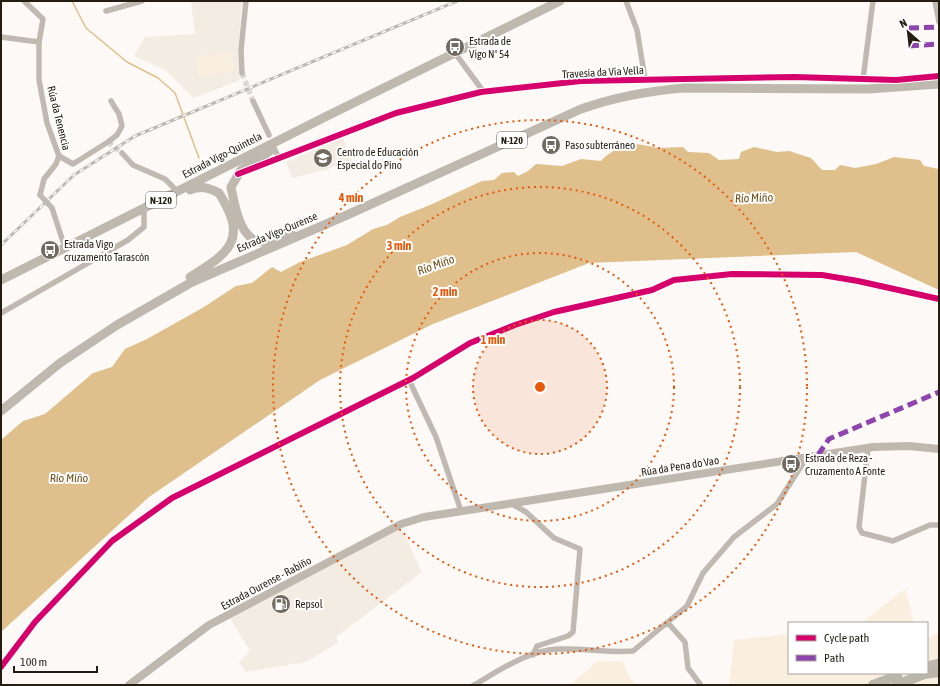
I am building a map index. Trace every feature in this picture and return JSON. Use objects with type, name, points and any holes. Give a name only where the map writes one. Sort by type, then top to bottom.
[{"type":"highway","name":"N-120","points":[[455,53],[560,1]]},
{"type":"highway","name":"Estrada Vigo-Quintela","points":[[1,280],[329,114],[455,53]]},
{"type":"highway","name":"Estrada Vigo-Ourense","points":[[1,411],[60,364],[117,325],[192,282],[347,215],[581,109],[613,98],[654,91],[684,88],[868,89],[939,84]]},
{"type":"highway","points":[[329,114],[274,148],[241,170],[238,174],[231,187],[242,227],[249,237],[259,241],[268,242],[420,182]]},
{"type":"highway","points":[[117,325],[152,300],[213,263],[227,252],[233,240],[234,230],[232,221],[219,193],[213,190],[198,187],[156,207],[144,208]]},
{"type":"highway","points":[[928,666],[939,663]]},
{"type":"highway","points":[[928,673],[939,672]]},
{"type":"highway","points":[[873,685],[899,678],[924,674]]},
{"type":"highway","points":[[883,685],[899,678]]},
{"type":"main road","name":"Rúa da Pena do Vao","points":[[424,517],[868,448],[909,446],[939,449]]},
{"type":"main road","name":"Estrada Ourense - Rabiño","points":[[129,685],[209,625],[401,524],[424,517]]},
{"type":"street","name":"Rúa da Tenencia","points":[[24,1],[43,19],[39,42],[39,80],[47,123],[59,156],[56,164],[44,180],[40,195],[52,208],[65,248]]},
{"type":"street","points":[[106,11],[142,1]]},
{"type":"street","points":[[242,73],[241,50],[246,1]]},
{"type":"street","points":[[626,1],[637,30],[645,79]]},
{"type":"street","points":[[863,79],[873,1]]},
{"type":"street","points":[[935,1],[939,22]]},
{"type":"street","points":[[1,37],[39,42]]},
{"type":"street","points":[[455,53],[483,91]]},
{"type":"street","name":"Travesía da Vía Vella","points":[[238,174],[396,113],[483,91],[581,81],[795,78],[896,80],[939,76]]},
{"type":"street","points":[[59,156],[73,164],[117,135],[122,126],[119,114],[111,101]]},
{"type":"street","points":[[253,101],[269,135]]},
{"type":"street","points":[[269,135],[291,134]]},
{"type":"street","points":[[262,149],[269,135]]},
{"type":"street","points":[[274,148],[279,158]]},
{"type":"street","points":[[122,153],[133,165],[165,179],[177,191]]},
{"type":"street","points":[[1,313],[128,240],[144,227],[144,208]]},
{"type":"street","points":[[409,380],[436,437],[461,511]]},
{"type":"street","points":[[868,448],[859,527],[862,533],[893,541],[930,525],[939,525]]},
{"type":"street","points":[[474,685],[512,663],[533,655],[558,649],[633,652],[687,606],[703,573],[734,537],[777,504],[807,457]]},
{"type":"street","points":[[512,503],[526,512],[554,538],[580,549],[573,632],[568,636],[537,646],[533,655]]},
{"type":"street","points":[[668,623],[685,642],[688,668],[700,684]]},
{"type":"shaded area","points":[[191,1],[242,1],[238,52],[240,80],[194,98],[164,69],[134,56],[145,37],[195,34]]},
{"type":"shaded area","points":[[231,52],[234,71],[198,77],[195,57]]},
{"type":"shaded area","name":"Centro de Educación Especial do Pino","points":[[343,138],[353,163],[347,165],[343,163],[326,170],[292,178],[286,162]]},
{"type":"shaded area","points":[[401,528],[422,572],[336,637],[338,643],[306,662],[246,672],[239,662],[250,651],[230,618]]},
{"type":"shaded area","points":[[905,589],[914,622],[862,622]]},
{"type":"shaded area","points":[[939,632],[939,685],[729,685],[734,640],[788,634],[788,674],[928,674],[928,638]]},
{"type":"shaded area","points":[[598,661],[623,662],[629,677],[637,685],[570,685]]},
{"type":"water","name":"Río Miño","points":[[637,144],[659,148],[683,147],[688,152],[709,153],[719,160],[739,159],[741,152],[754,147],[777,152],[789,151],[811,158],[822,170],[835,170],[840,165],[855,168],[876,164],[894,157],[920,160],[924,166],[939,169],[939,290],[856,252],[589,263],[433,324],[320,380],[149,497],[1,632],[1,440],[23,421],[45,414],[93,373],[112,367],[125,349],[147,339],[204,307],[236,286],[252,283],[272,267],[281,272],[300,262],[347,245],[373,229],[387,225],[400,217],[482,181],[494,180],[502,173],[514,172],[518,176],[528,171],[536,164],[562,166],[581,159],[601,161],[608,154]]},
{"type":"waterway","points":[[72,1],[86,28],[127,62],[158,78],[175,93],[199,158]]},
{"type":"tunnel","points":[[242,73],[253,101]]},
{"type":"tunnel","points":[[108,142],[122,153]]},
{"type":"railway","points":[[1,245],[74,175],[135,136],[457,1]]},
{"type":"marked path","points":[[909,28],[939,27]]},
{"type":"marked path","points":[[909,46],[939,44]]},
{"type":"marked path","points":[[818,455],[829,439],[939,392]]},
{"type":"cycle path","points":[[238,174],[396,113],[481,92],[581,81],[795,77],[896,80],[939,76]]},
{"type":"cycle path","points":[[1,667],[35,622],[112,541],[172,498],[413,378],[470,343],[515,325],[554,312],[652,290],[674,280],[732,274],[822,275],[858,281],[939,299]]},
{"type":"place","name":"Estrada de Vigo Nº 54","points":[[455,47]]},
{"type":"place","name":"Paso subterráneo","points":[[551,145]]},
{"type":"place","name":"Centro de Educación Especial do Pino","points":[[323,158]]},
{"type":"place","name":"Estrada Vigo cruzamento Tarascón","points":[[50,250]]},
{"type":"place","name":"Estrada de Reza - Cruzamento A Fonte","points":[[791,464]]},
{"type":"place","name":"Repsol","points":[[281,604]]}]
